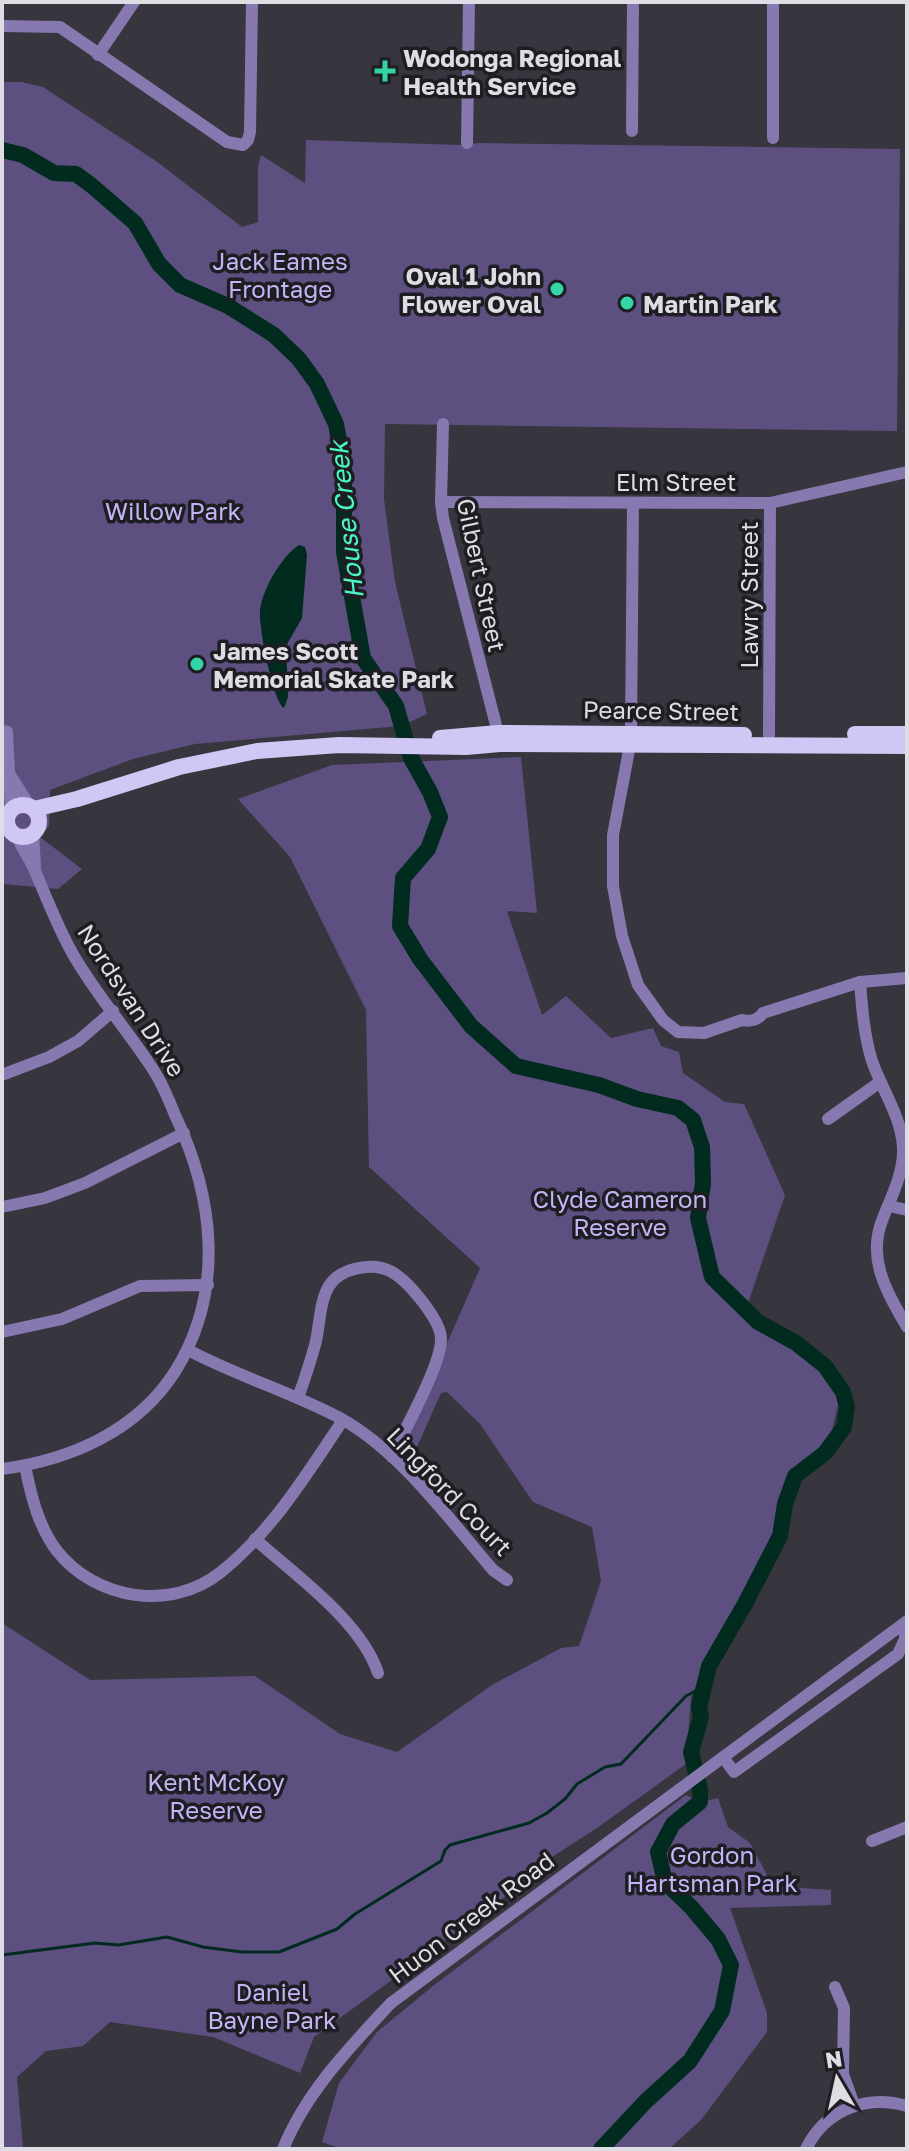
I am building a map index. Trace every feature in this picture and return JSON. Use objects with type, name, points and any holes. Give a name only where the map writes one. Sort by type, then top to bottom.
[{"type":"main road","name":"Pearce Street","points":[[630,739],[907,734]]},
{"type":"main road","name":"Pearce Street","points":[[19,822],[157,773],[227,756],[290,748],[499,738],[907,746]]},
{"type":"street","points":[[98,55],[134,2]]},
{"type":"street","points":[[2,26],[60,27],[235,145],[243,145],[250,132],[252,2]]},
{"type":"street","points":[[467,143],[469,2]]},
{"type":"street","points":[[632,131],[633,2]]},
{"type":"street","points":[[773,2],[773,138]]},
{"type":"street","name":"Gilbert Street","points":[[443,424],[441,502],[499,738]]},
{"type":"street","name":"Elm Street","points":[[441,502],[770,503],[907,472]]},
{"type":"street","points":[[633,503],[630,739],[613,835],[613,886],[622,936],[636,974],[650,992],[651,1003],[670,1027],[684,1033],[704,1033],[742,1020],[759,1018],[763,1013],[860,982],[907,978]]},
{"type":"street","name":"Lawry Street","points":[[769,735],[770,503]]},
{"type":"street","name":"Nordsvan Drive","points":[[4,732],[19,822]]},
{"type":"street","name":"Nordsvan Drive","points":[[2,1469],[65,1456],[95,1443],[123,1426],[148,1404],[170,1379],[188,1350],[198,1325],[208,1285],[210,1246],[205,1202],[191,1147],[156,1074],[75,959],[52,914],[19,822],[9,772]]},
{"type":"street","points":[[860,982],[867,1041],[880,1082],[902,1115],[903,1149],[898,1182],[877,1236],[876,1263],[907,1327]]},
{"type":"street","points":[[2,1075],[49,1057],[78,1041],[113,1011]]},
{"type":"street","points":[[828,1119],[880,1082]]},
{"type":"street","points":[[2,1207],[45,1198],[85,1183],[184,1133]]},
{"type":"street","points":[[889,1206],[907,1210]]},
{"type":"street","points":[[298,1398],[331,1282],[357,1268],[378,1267],[393,1272],[434,1318],[441,1342],[426,1384],[392,1457]]},
{"type":"street","points":[[2,1332],[62,1319],[140,1286],[208,1285]]},
{"type":"street","name":"Lingford Court","points":[[188,1350],[343,1420],[392,1457],[493,1570],[507,1580]]},
{"type":"street","points":[[25,1466],[36,1510],[57,1550],[87,1578],[103,1588],[147,1596],[166,1595],[208,1581],[255,1539],[299,1487],[343,1420]]},
{"type":"street","points":[[255,1539],[358,1636],[373,1658],[378,1673]]},
{"type":"street","name":"Huon Creek Road","points":[[723,1757],[734,1772],[898,1654],[905,1639],[906,1622]]},
{"type":"street","name":"Huon Creek Road","points":[[283,2149],[290,2131],[333,2065],[391,2003],[906,1622]]},
{"type":"street","points":[[872,1841],[907,1827]]},
{"type":"street","points":[[835,1987],[844,2008],[843,2074],[854,2105]]},
{"type":"street","points":[[806,2149],[826,2121],[854,2105],[877,2102],[907,2106]]},
{"type":"green space","points":[[2,82],[43,87],[156,161],[242,227],[258,222],[258,166],[261,155],[305,183],[306,140],[459,145],[900,149],[897,431],[385,424],[384,499],[395,582],[427,714],[401,726],[195,744],[133,759],[50,790],[49,826],[40,837],[82,869],[58,889],[2,884]]},
{"type":"green space","name":"Clyde Cameron Reserve","points":[[521,757],[537,913],[507,911],[542,1015],[566,996],[611,1038],[653,1028],[661,1046],[679,1052],[683,1073],[725,1102],[744,1104],[785,1195],[747,1306],[779,1338],[808,1358],[835,1385],[840,1397],[829,1443],[799,1480],[753,1583],[729,1619],[691,1697],[687,1749],[690,1761],[549,1859],[501,1900],[314,2037],[300,2073],[213,2037],[110,2022],[83,2046],[46,2051],[17,2077],[23,2148],[2,2149],[2,1623],[90,1680],[255,1676],[340,1734],[397,1752],[492,1685],[561,1648],[579,1646],[601,1581],[592,1527],[533,1502],[480,1424],[447,1392],[441,1393],[413,1456],[402,1446],[480,1268],[369,1167],[366,1010],[290,857],[238,799],[332,765]]},
{"type":"green space","name":"Gordon Hartsman Park","points":[[686,1795],[700,1802],[718,1798],[728,1827],[750,1843],[773,1886],[831,1890],[831,1905],[730,1908],[767,2013],[767,2032],[701,2120],[669,2149],[342,2149],[322,2142],[339,2083],[377,2032],[433,1986]]},
{"type":"shaded area","points":[[299,545],[305,547],[307,555],[302,618],[286,646],[288,697],[284,708],[271,679],[260,613],[273,575]]},
{"type":"waterway","name":"House Creek","points":[[2,150],[23,155],[54,173],[76,174],[91,185],[135,223],[159,264],[180,285],[228,306],[274,335],[299,359],[317,384],[336,424],[344,468],[344,552],[363,658],[396,706],[411,758],[440,817],[428,849],[403,878],[400,926],[420,959],[471,1026],[516,1066],[599,1085],[637,1099],[678,1108],[693,1120],[702,1147],[703,1183],[698,1218],[712,1277],[758,1322],[796,1343],[825,1366],[843,1392],[847,1407],[844,1427],[825,1453],[795,1476],[785,1504],[780,1536],[709,1666],[699,1707],[701,1717],[691,1752],[700,1802],[673,1824],[658,1852],[665,1882],[718,1939],[731,1965],[722,2011],[690,2061],[646,2101],[601,2149]]},
{"type":"waterway","points":[[2,1955],[95,1943],[118,1945],[167,1937],[203,1947],[242,1952],[279,1952],[337,1929],[355,1914],[441,1861],[450,1845],[529,1823],[547,1813],[565,1799],[577,1784],[605,1767],[621,1764],[686,1696],[703,1687]]},
{"type":"place","name":"Wodonga Regional Health Service","points":[[385,71]]},
{"type":"place","name":"Oval 1 John Flower Oval","points":[[557,289]]},
{"type":"place","name":"Martin Park","points":[[627,303]]},
{"type":"place","name":"James Scott Memorial Skate Park","points":[[197,664]]},
{"type":"park label","name":"Jack Eames Frontage","points":[[280,274]]},
{"type":"park label","name":"Willow Park","points":[[173,510]]},
{"type":"park label","name":"Kent McKoy Reserve","points":[[216,1795]]},
{"type":"park label","name":"Daniel Bayne Park","points":[[272,2005]]}]
